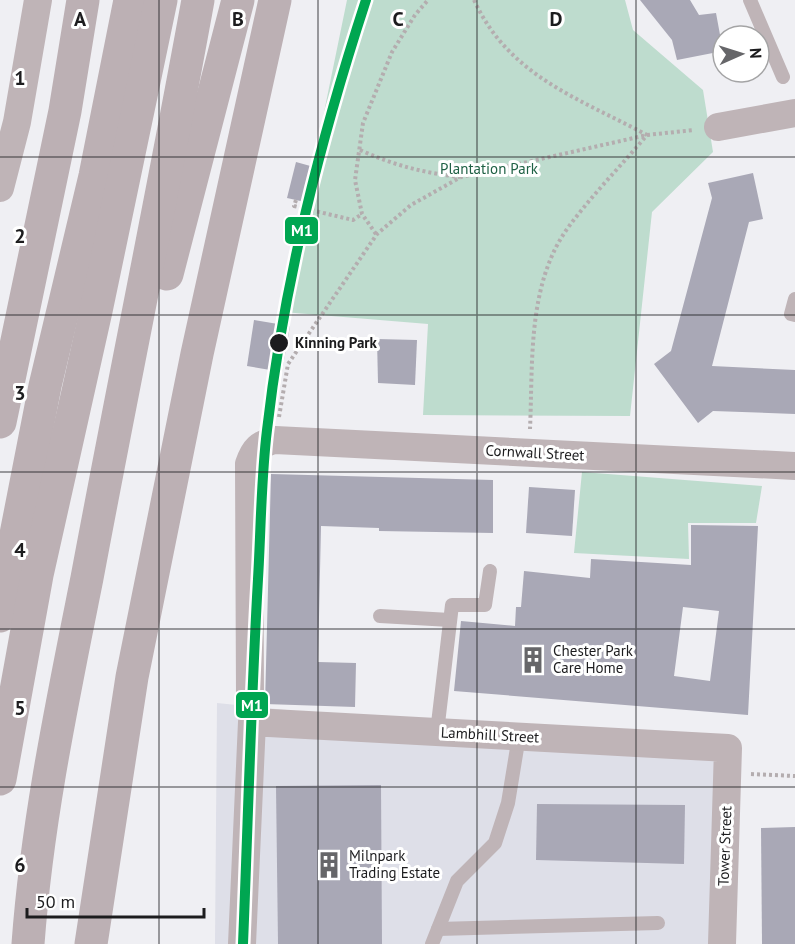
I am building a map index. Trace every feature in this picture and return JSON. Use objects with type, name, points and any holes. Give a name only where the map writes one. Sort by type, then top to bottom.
[{"type":"highway","points":[[0,422],[65,111],[83,0]]},
{"type":"highway","points":[[0,616],[45,386],[94,176],[130,0]]},
{"type":"highway","points":[[0,779],[37,575],[96,311],[161,0]]},
{"type":"highway","points":[[28,944],[49,784],[92,548],[164,189],[198,0]]},
{"type":"highway","points":[[164,189],[212,0]]},
{"type":"highway","points":[[92,548],[192,187],[238,0]]},
{"type":"highway","points":[[91,944],[132,677],[206,310],[275,0]]},
{"type":"highway","points":[[206,310],[299,0]]},
{"type":"street","points":[[0,189],[17,122],[38,0]]},
{"type":"street","points":[[718,127],[795,113]]},
{"type":"street","points":[[242,944],[251,709],[249,464],[253,450],[261,443],[274,440]]},
{"type":"street","name":"Cornwall Street","points":[[274,440],[795,466]]},
{"type":"street","name":"Lambhill Street","points":[[251,709],[437,732],[519,736],[728,760]]},
{"type":"street","name":"Tower Street","points":[[722,944],[728,760]]},
{"type":"lane","points":[[750,0],[783,77]]},
{"type":"lane","points":[[795,299],[791,314],[795,315]]},
{"type":"lane","points":[[437,732],[452,605],[485,605],[489,571]]},
{"type":"lane","points":[[380,616],[450,620]]},
{"type":"lane","points":[[432,944],[457,881],[495,843],[508,803],[519,736]]},
{"type":"lane","points":[[438,928],[658,922]]},
{"type":"path","points":[[376,234],[362,214],[356,180],[363,123],[392,52],[415,15],[428,0]]},
{"type":"path","points":[[474,0],[513,57],[557,89],[647,135]]},
{"type":"path","points":[[274,440],[288,364],[376,234],[411,205],[461,177],[647,135],[718,127]]},
{"type":"path","points":[[529,453],[535,315],[546,272],[566,231],[647,135]]},
{"type":"path","points":[[360,150],[391,164],[425,174],[461,177]]},
{"type":"path","points":[[296,200],[294,206],[353,220],[362,214]]},
{"type":"path","points":[[728,760],[795,776]]},
{"type":"shaded area","points":[[217,703],[729,755],[723,944],[215,944]]},
{"type":"green space","name":"Plantation Park","points":[[347,0],[625,0],[633,30],[703,90],[713,152],[652,212],[630,416],[423,415],[428,324],[283,312]]},
{"type":"green space","points":[[582,472],[762,486],[756,523],[688,523],[689,559],[574,553]]},
{"type":"building","points":[[640,0],[690,0],[699,15],[716,13],[718,24],[711,24],[711,53],[677,60],[672,40]]},
{"type":"building","points":[[296,162],[314,167],[305,202],[287,198]]},
{"type":"building","points":[[753,173],[763,219],[749,222],[712,366],[795,370],[795,414],[713,411],[698,423],[654,364],[671,351],[712,198],[708,183]]},
{"type":"building","points":[[254,320],[290,326],[282,372],[247,366]]},
{"type":"building","points":[[377,339],[417,340],[415,385],[378,383]]},
{"type":"building","points":[[271,474],[493,480],[493,533],[379,531],[379,528],[321,526],[318,662],[356,663],[355,707],[265,704]]},
{"type":"building","points":[[529,487],[575,490],[572,536],[526,533]]},
{"type":"building","points":[[691,525],[758,526],[748,715],[454,691],[461,621],[515,626],[516,607],[521,607],[524,571],[590,578],[591,559],[691,565]],"holes":[[[683,607],[719,611],[710,681],[674,676]]]},
{"type":"building","name":"Milnpark Trading Estate","points":[[381,785],[382,944],[278,944],[276,786]]},
{"type":"building","points":[[537,804],[685,805],[684,864],[536,860]]},
{"type":"building","points":[[795,827],[795,944],[762,944],[761,828]]},
{"type":"transit line","name":"M1","points":[[243,944],[262,485],[274,375],[294,266],[319,159],[366,0]]},
{"type":"place","name":"Kinning Park","points":[[279,343]]},
{"type":"place","name":"Chester Park Care Home","points":[[533,660]]},
{"type":"place","name":"Milnpark Trading Estate","points":[[329,865]]}]
